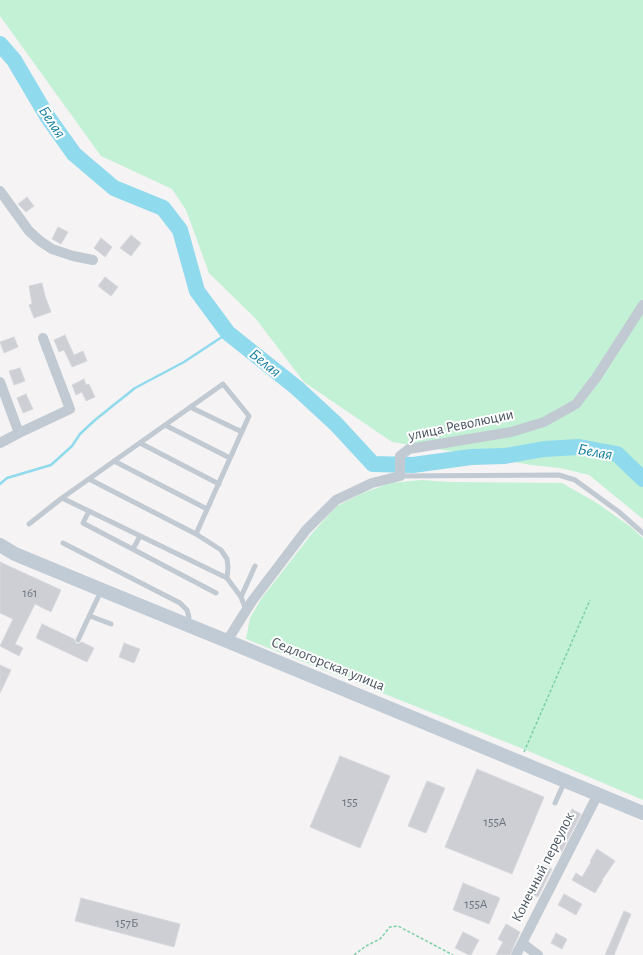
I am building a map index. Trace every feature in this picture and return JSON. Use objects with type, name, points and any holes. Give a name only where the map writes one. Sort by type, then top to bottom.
[{"type":"street","points":[[0,191],[29,231],[40,241],[52,249],[73,256],[93,260]]},
{"type":"street","name":"улица Революции","points":[[400,476],[400,456],[409,450],[511,432],[544,422],[576,404],[596,378],[643,305]]},
{"type":"street","points":[[0,443],[70,409],[43,338]]},
{"type":"street","points":[[0,382],[19,433]]},
{"type":"street","points":[[227,641],[252,601],[306,530],[336,500],[372,483],[400,476]]},
{"type":"street","name":"Седлогорская улица","points":[[0,545],[15,554],[643,813]]},
{"type":"street","name":"Конечный переулок","points":[[516,955],[598,794]]},
{"type":"street","points":[[522,943],[538,955]]},
{"type":"lane","points":[[29,524],[62,498],[223,384],[249,416],[196,534]]},
{"type":"lane","points":[[190,407],[242,432]]},
{"type":"lane","points":[[165,425],[230,458]]},
{"type":"lane","points":[[140,443],[219,484]]},
{"type":"lane","points":[[114,461],[207,510]]},
{"type":"lane","points":[[400,476],[559,475],[574,480],[619,512],[643,533]]},
{"type":"lane","points":[[89,479],[196,534],[221,550],[227,559],[227,578]]},
{"type":"lane","points":[[62,498],[227,578],[240,597],[246,610]]},
{"type":"lane","points":[[89,511],[83,523],[216,593]]},
{"type":"lane","points":[[133,549],[140,536]]},
{"type":"lane","points":[[63,543],[180,603],[187,610],[189,617],[186,624]]},
{"type":"lane","points":[[240,597],[255,566]]},
{"type":"lane","points":[[78,640],[102,590]]},
{"type":"lane","points":[[90,616],[111,624]]},
{"type":"lane","points":[[555,803],[566,780]]},
{"type":"path","points":[[524,752],[590,600]]},
{"type":"path","points":[[354,955],[366,946],[380,939],[390,927],[398,926],[454,955]]},
{"type":"green space","points":[[0,0],[643,0],[643,519],[589,475],[560,468],[531,465],[392,442],[304,382],[256,319],[209,273],[186,210],[172,189],[101,156],[0,16]]},
{"type":"green space","points":[[421,480],[450,482],[562,483],[597,503],[631,527],[643,538],[643,800],[526,750],[246,639],[250,618],[261,599],[314,531],[337,506],[363,493],[390,483]]},
{"type":"building","points":[[27,197],[34,206],[26,212],[18,204]]},
{"type":"building","points":[[58,227],[68,232],[61,244],[52,239]]},
{"type":"building","points":[[131,235],[141,243],[131,256],[120,248]]},
{"type":"building","points":[[101,238],[112,247],[105,257],[94,248]]},
{"type":"building","points":[[105,277],[118,287],[111,296],[98,286]]},
{"type":"building","points":[[42,283],[51,312],[34,318],[29,305],[32,304],[29,286]]},
{"type":"building","points":[[65,335],[74,355],[83,351],[87,361],[72,367],[64,350],[59,352],[54,340]]},
{"type":"building","points":[[14,337],[18,347],[4,353],[0,342]]},
{"type":"building","points":[[20,368],[25,381],[14,385],[9,371]]},
{"type":"building","points":[[84,379],[86,385],[89,384],[95,397],[86,401],[82,392],[76,395],[72,385]]},
{"type":"building","points":[[26,394],[33,409],[23,413],[17,398]]},
{"type":"building","points":[[0,562],[61,590],[51,612],[35,604],[15,644],[23,648],[19,656],[0,646],[13,619],[0,613]]},
{"type":"building","points":[[42,624],[74,639],[77,644],[82,642],[94,648],[87,662],[36,638]]},
{"type":"building","points":[[124,643],[140,649],[134,663],[119,657]]},
{"type":"building","points":[[0,665],[11,670],[0,693]]},
{"type":"building","points":[[340,756],[390,776],[360,848],[310,827]]},
{"type":"building","points":[[477,769],[544,797],[512,874],[445,847]]},
{"type":"building","points":[[427,781],[445,788],[426,833],[408,826]]},
{"type":"building","points":[[572,809],[581,814],[561,853],[552,849]]},
{"type":"building","points":[[597,849],[615,861],[595,893],[572,880],[576,873],[582,877]]},
{"type":"building","points":[[543,865],[552,869],[538,897],[529,893]]},
{"type":"building","points":[[463,883],[500,898],[489,924],[453,910]]},
{"type":"building","points":[[564,894],[582,904],[576,915],[558,905]]},
{"type":"building","points":[[81,898],[180,924],[174,947],[75,921]]},
{"type":"building","points":[[624,911],[631,914],[614,955],[605,955]]},
{"type":"building","points":[[506,924],[520,932],[510,955],[496,955],[503,942],[498,939]]},
{"type":"building","points":[[463,932],[479,940],[471,955],[455,948]]},
{"type":"building","points":[[556,933],[567,939],[562,949],[551,943]]},
{"type":"waterway","name":"Белая","points":[[0,44],[14,60],[47,116],[74,154],[114,188],[163,208],[180,230],[197,291],[228,333],[297,388],[336,424],[373,464],[413,465],[471,457],[505,456],[544,449],[579,447],[617,454],[643,479]]},
{"type":"waterway","points":[[0,484],[7,478],[51,465],[72,446],[80,434],[95,420],[135,388],[184,362],[228,333]]}]
